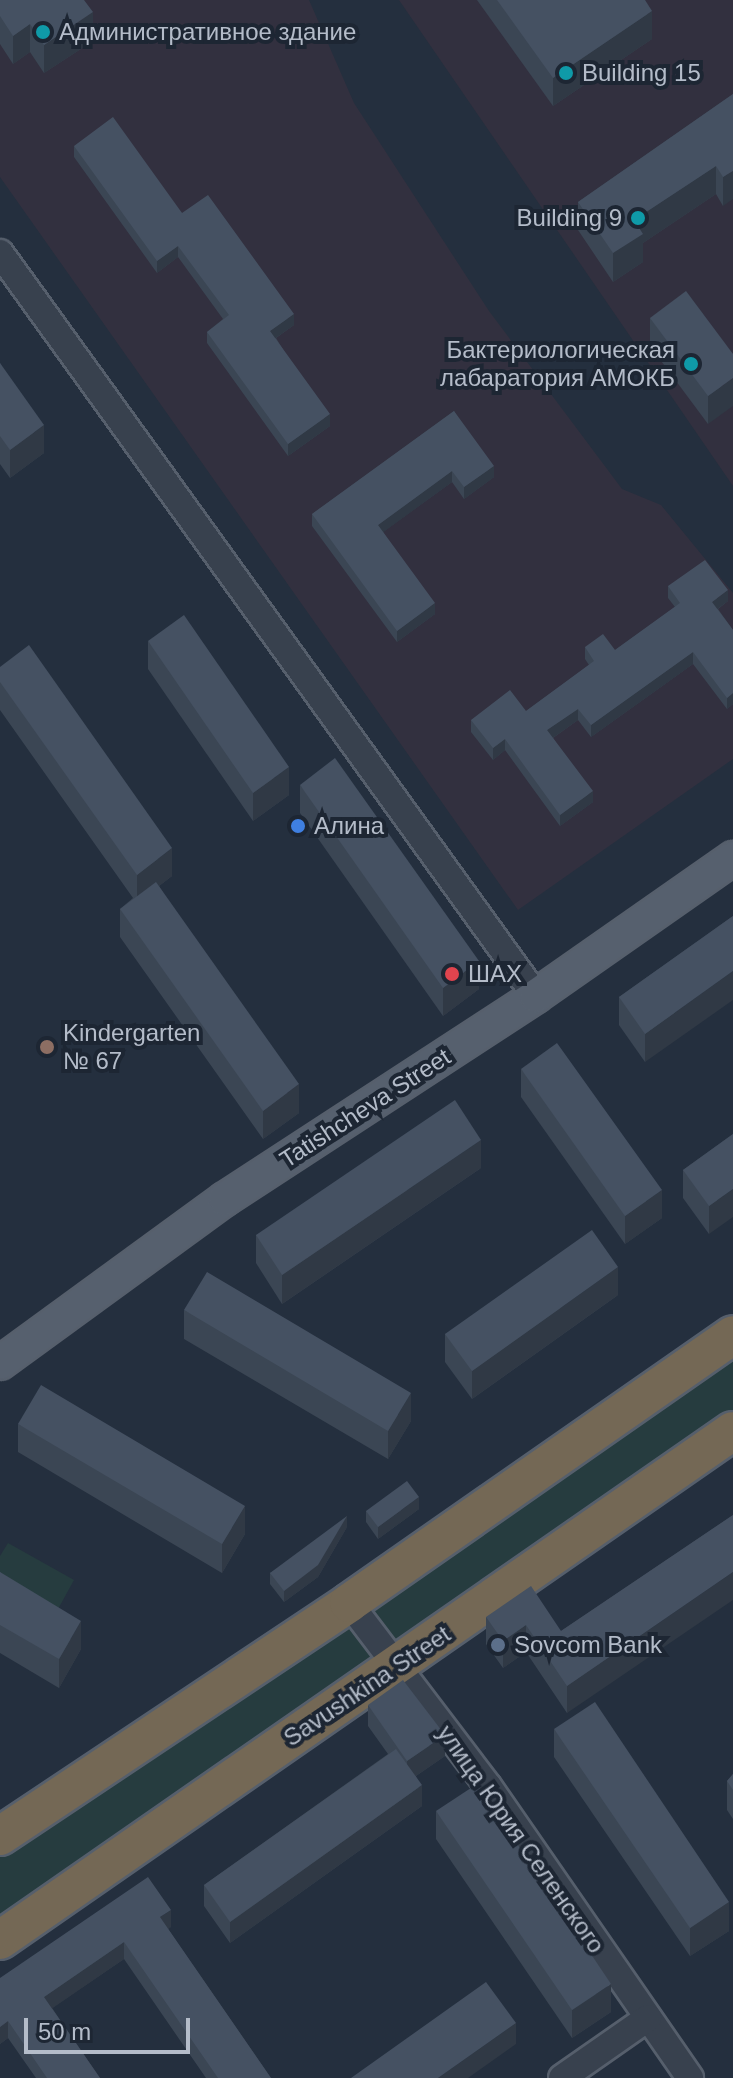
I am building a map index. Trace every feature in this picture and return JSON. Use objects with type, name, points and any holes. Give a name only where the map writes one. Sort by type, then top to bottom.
[{"type":"highway","points":[[0,1836],[349,1603],[733,1335]]},
{"type":"highway","name":"Savushkina Street","points":[[0,1940],[733,1431]]},
{"type":"main road","name":"Tatishcheva Street","points":[[0,1363],[225,1199],[536,996],[733,858]]},
{"type":"street","points":[[0,253],[536,996]]},
{"type":"street","name":"улица Юрия Селенского","points":[[349,1603],[488,1786],[690,2078]]},
{"type":"street","points":[[562,2078],[648,2018]]},
{"type":"shaded area","points":[[0,0],[309,0],[354,103],[489,311],[622,489],[661,505],[733,593],[733,759],[518,910],[0,177]]},
{"type":"shaded area","points":[[399,0],[733,0],[733,486]]},
{"type":"green space","points":[[733,1335],[733,1429],[0,1940],[0,1836]]},
{"type":"green space","points":[[8,1543],[74,1580],[57,1611],[0,1579],[0,1556]]},
{"type":"building","points":[[0,0],[84,0],[93,12],[44,45],[30,24],[13,36],[0,16]]},
{"type":"building","points":[[497,0],[645,0],[652,11],[553,78]]},
{"type":"building","points":[[733,94],[733,171],[723,177],[716,166],[634,220],[643,234],[613,253],[578,202]]},
{"type":"building","points":[[113,117],[182,213],[208,195],[294,314],[270,331],[330,414],[288,444],[207,332],[229,315],[178,246],[157,261],[74,146]]},
{"type":"building","points":[[686,291],[733,354],[733,378],[708,396],[650,318]]},
{"type":"building","points":[[0,363],[44,425],[10,450],[0,436]]},
{"type":"building","points":[[454,411],[494,466],[464,487],[452,471],[378,525],[435,603],[397,631],[312,514]]},
{"type":"building","points":[[705,560],[728,590],[712,602],[733,630],[733,693],[727,698],[693,652],[591,725],[578,709],[547,730],[593,791],[560,815],[505,739],[493,748],[471,720],[510,690],[526,711],[594,661],[585,647],[603,634],[615,650],[680,603],[668,586]]},
{"type":"building","points":[[184,615],[289,767],[253,793],[148,641]]},
{"type":"building","points":[[29,645],[172,848],[137,875],[0,682],[0,667]]},
{"type":"building","points":[[335,758],[479,961],[443,988],[300,785]]},
{"type":"building","points":[[156,882],[299,1084],[263,1111],[120,909]]},
{"type":"building","points":[[733,916],[733,971],[645,1034],[619,997]]},
{"type":"building","points":[[557,1043],[662,1190],[625,1216],[521,1069]]},
{"type":"building","points":[[455,1100],[481,1140],[282,1275],[256,1235]]},
{"type":"building","points":[[733,1134],[733,1189],[709,1206],[683,1170]]},
{"type":"building","points":[[592,1230],[618,1267],[472,1371],[445,1334]]},
{"type":"building","points":[[207,1272],[411,1393],[388,1431],[184,1310]]},
{"type":"building","points":[[41,1385],[245,1506],[222,1544],[18,1424]]},
{"type":"building","points":[[407,1481],[419,1497],[378,1527],[366,1511]]},
{"type":"building","points":[[733,1515],[733,1572],[567,1686],[526,1625],[503,1641],[486,1617],[531,1586],[561,1631]]},
{"type":"building","points":[[347,1516],[318,1565],[284,1591],[270,1573]]},
{"type":"building","points":[[0,1572],[81,1621],[59,1659],[0,1625]]},
{"type":"building","points":[[403,1680],[445,1735],[407,1761],[368,1705]]},
{"type":"building","points":[[595,1702],[729,1902],[690,1928],[554,1729]]},
{"type":"building","points":[[396,1749],[422,1785],[230,1922],[204,1885]]},
{"type":"building","points":[[733,1774],[733,1790],[727,1781]]},
{"type":"building","points":[[477,1784],[611,1984],[572,2010],[436,1811]]},
{"type":"building","points":[[148,1877],[171,1910],[160,1917],[271,2078],[218,2078],[124,1942],[44,1997],[100,2078],[47,2078],[8,2021],[0,2027],[0,1978]]},
{"type":"building","points":[[486,1982],[516,2023],[438,2078],[351,2078]]},
{"type":"place","name":"Административное здание","points":[[43,32]]},
{"type":"place","name":"Building 15","points":[[566,73]]},
{"type":"place","name":"Building 9","points":[[638,218]]},
{"type":"place","name":"Бактериологическая лабаратория АМОКБ","points":[[691,364]]},
{"type":"place","name":"Алина","points":[[298,826]]},
{"type":"place","name":"ШАХ","points":[[452,974]]},
{"type":"place","name":"Kindergarten № 67","points":[[47,1047]]},
{"type":"place","name":"Sovcom Bank","points":[[498,1645]]}]
